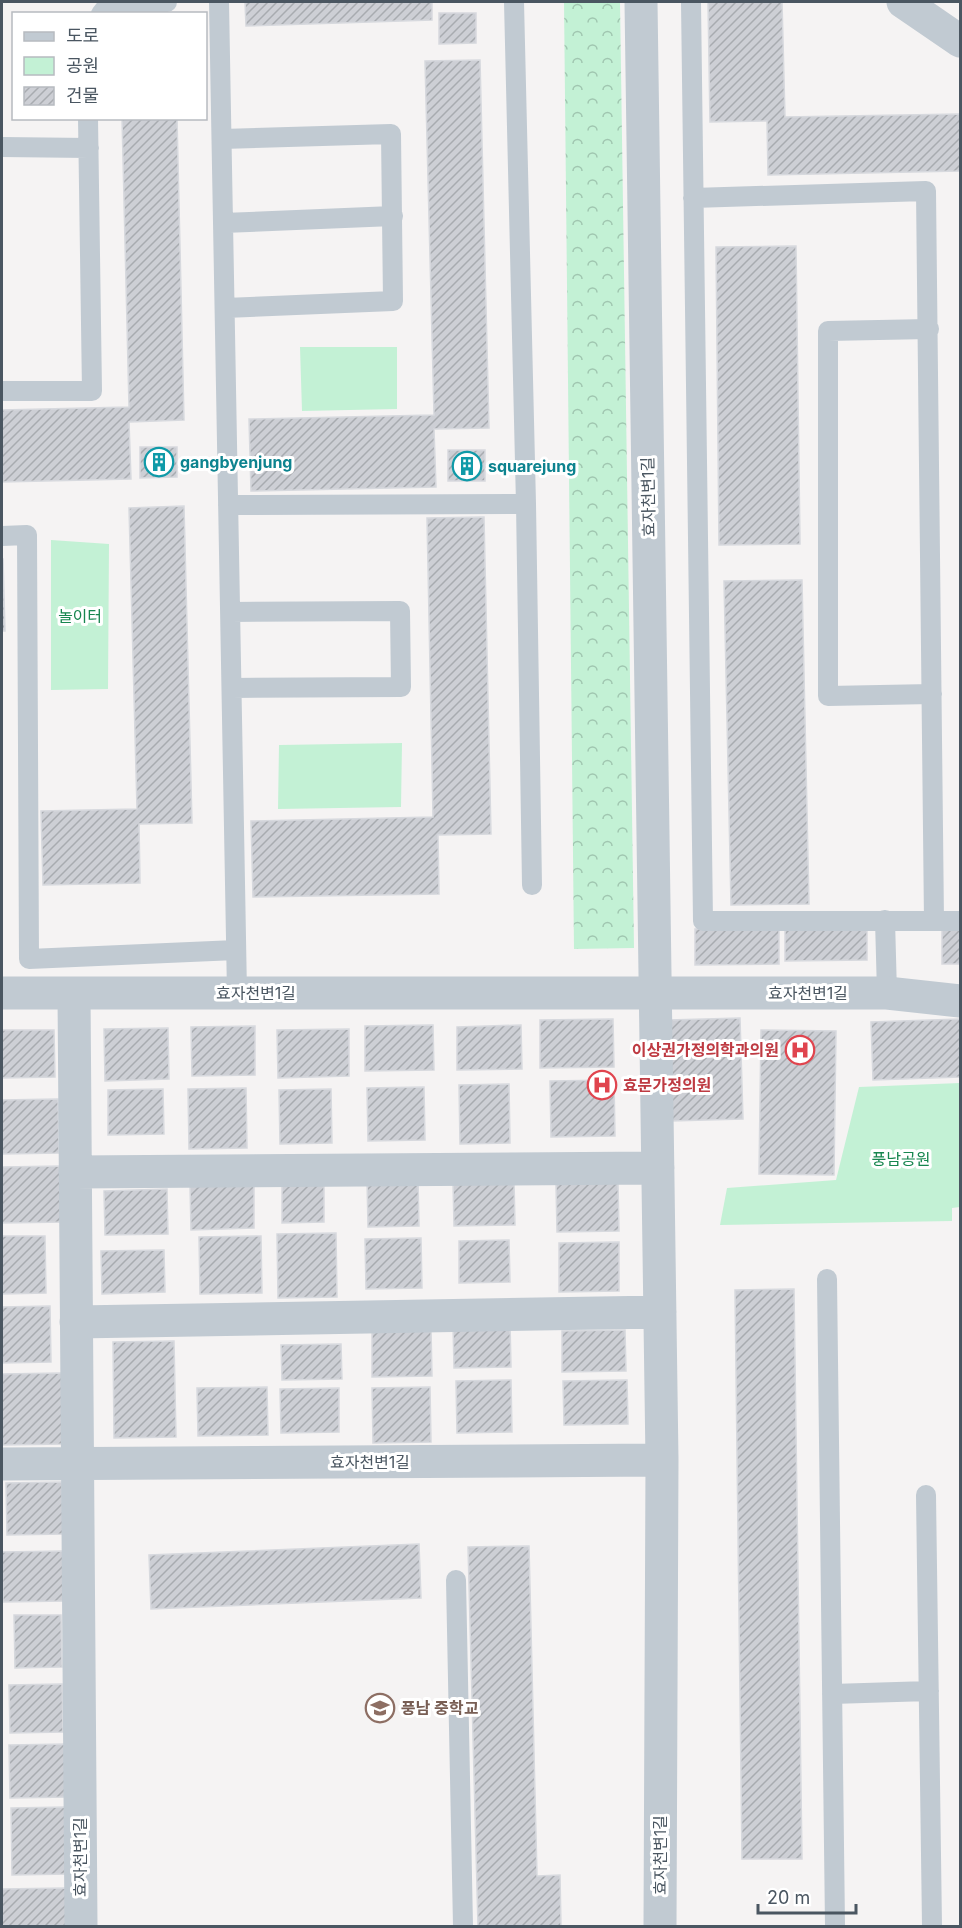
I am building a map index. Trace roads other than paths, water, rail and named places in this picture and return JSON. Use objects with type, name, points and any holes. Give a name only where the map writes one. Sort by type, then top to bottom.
[{"type":"street","name":"효자천변1길","points":[[641,2],[662,1460],[660,1926]]},
{"type":"street","points":[[903,2],[960,41]]},
{"type":"street","name":"효자천변1길","points":[[2,993],[887,993],[960,1001]]},
{"type":"street","name":"효자천변1길","points":[[74,993],[81,1926]]},
{"type":"street","points":[[75,1172],[658,1168]]},
{"type":"street","points":[[76,1322],[660,1312]]},
{"type":"street","name":"효자천변1길","points":[[2,1464],[662,1460]]},
{"type":"lane","points":[[103,12],[108,5],[167,2]]},
{"type":"lane","points":[[219,2],[237,993]]},
{"type":"lane","points":[[514,2],[532,885]]},
{"type":"lane","points":[[691,2],[703,921],[960,921]]},
{"type":"lane","points":[[2,391],[92,391],[88,120]]},
{"type":"lane","points":[[222,139],[391,134],[393,216],[393,301],[225,308]]},
{"type":"lane","points":[[2,147],[88,148]]},
{"type":"lane","points":[[693,198],[926,191],[934,921]]},
{"type":"lane","points":[[223,223],[393,216]]},
{"type":"lane","points":[[929,329],[828,331],[828,696],[932,694]]},
{"type":"lane","points":[[228,505],[526,504]]},
{"type":"lane","points":[[2,536],[27,535],[29,959],[236,950]]},
{"type":"lane","points":[[231,612],[400,611],[401,655],[401,687],[232,688]]},
{"type":"lane","points":[[885,921],[887,993]]},
{"type":"lane","points":[[826,1279],[835,1926]]},
{"type":"lane","points":[[926,1495],[932,1926]]},
{"type":"lane","points":[[456,1580],[463,1926]]},
{"type":"lane","points":[[832,1694],[929,1690]]},
{"type":"place","name":"gangbyenjung","points":[[159,462]]},
{"type":"place","name":"squarejung","points":[[467,466]]},
{"type":"place","name":"이상권가정의학과의원","points":[[800,1050]]},
{"type":"place","name":"효문가정의원","points":[[602,1085]]},
{"type":"place","name":"풍남 중학교","points":[[380,1708]]},
{"type":"park label","name":"놀이터","points":[[80,616]]},
{"type":"park label","name":"풍남공원","points":[[901,1159]]}]
